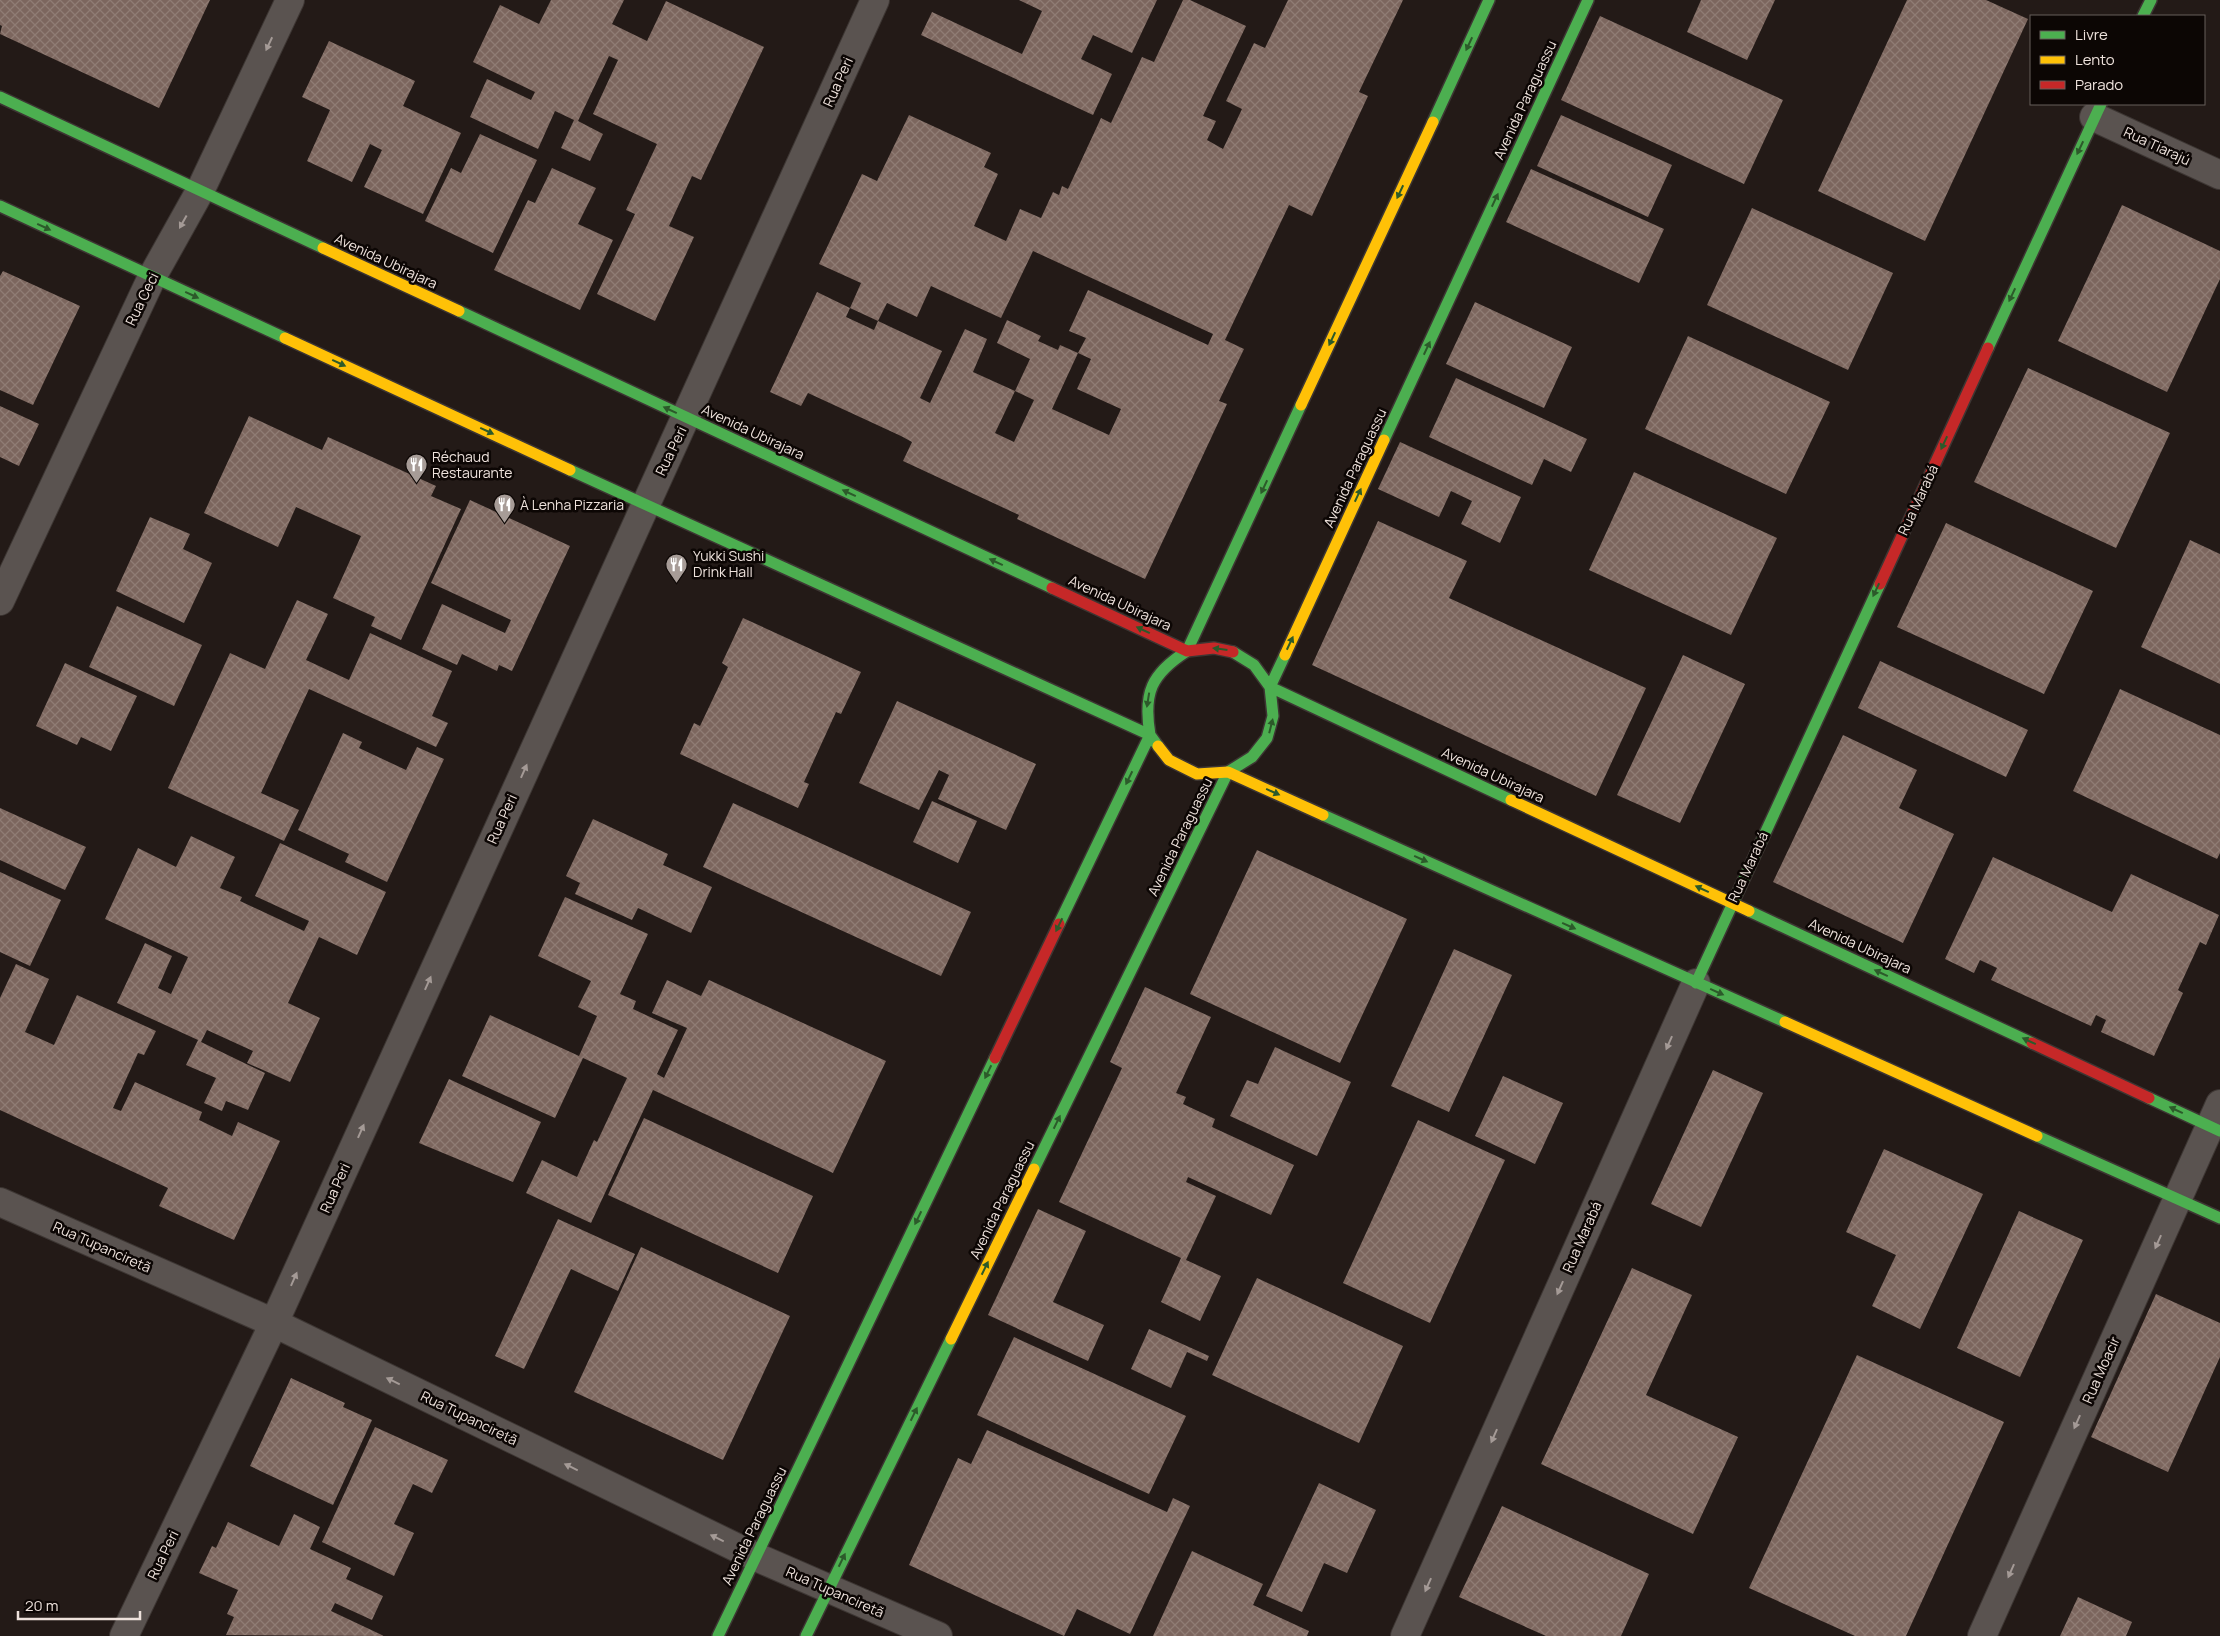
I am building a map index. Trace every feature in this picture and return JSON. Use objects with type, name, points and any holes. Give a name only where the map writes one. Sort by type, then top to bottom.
[{"type":"main road","points":[[1187,651],[1489,0]]},
{"type":"main road","name":"Avenida Paraguassu","points":[[806,1636],[1228,772],[1247,763],[1262,748],[1272,729],[1274,708],[1270,687],[1588,0]]},
{"type":"main road","name":"Avenida Ubirajara","points":[[0,98],[1187,651]]},
{"type":"main road","name":"Rua Marabá","points":[[1696,983],[1731,903],[2098,111]]},
{"type":"main road","points":[[0,206],[645,505],[1150,734]]},
{"type":"main road","points":[[1270,687],[1260,670],[1245,657],[1227,649],[1207,647],[1187,651],[1170,661],[1156,676],[1148,694],[1146,715],[1150,734],[1169,760],[1197,774],[1228,772],[2220,1218]]},
{"type":"main road","name":"Avenida Ubirajara","points":[[1270,687],[1731,903],[2217,1120]]},
{"type":"main road","name":"Avenida Paraguassu","points":[[718,1636],[1150,734]]},
{"type":"street","name":"Rua Ceci","points":[[0,601],[152,277],[200,191],[290,0]]},
{"type":"street","name":"Rua Peri","points":[[124,1636],[274,1323],[645,505],[687,418],[875,0]]},
{"type":"street","name":"Rua Tiarajú","points":[[2098,111],[2220,175]]},
{"type":"street","name":"Rua Marabá","points":[[1405,1636],[1696,983]]},
{"type":"street","name":"Rua Moacir","points":[[1982,1636],[2178,1198],[2217,1120]]},
{"type":"street","name":"Rua Tupanciretã","points":[[0,1202],[274,1323],[756,1556],[938,1636]]},
{"type":"building","points":[[0,0],[210,0],[159,108],[0,34],[2,26],[0,25]]},
{"type":"building","points":[[551,0],[624,0],[612,24],[647,41],[666,1],[764,47],[701,180],[692,176],[669,226],[694,237],[655,321],[597,294],[635,214],[626,210],[657,144],[593,114],[618,60],[609,56],[578,121],[603,134],[590,161],[561,148],[574,120],[555,111],[538,149],[470,117],[487,79],[531,100],[535,92],[473,62],[500,5],[539,24]]},
{"type":"building","points":[[1019,0],[1157,0],[1132,53],[1093,35],[1081,59],[1112,74],[1093,115],[921,35],[932,12],[1022,54],[1042,11]]},
{"type":"building","points":[[1183,0],[1190,0],[1246,26],[1203,116],[1216,121],[1207,140],[1223,149],[1242,109],[1226,101],[1254,43],[1265,48],[1288,0],[1403,0],[1359,92],[1368,96],[1312,216],[1289,205],[1225,340],[1244,349],[1219,401],[1227,404],[1145,579],[1017,519],[1019,515],[903,461],[912,442],[901,436],[808,393],[801,406],[770,392],[817,292],[850,308],[861,283],[819,264],[862,174],[877,181],[909,115],[991,153],[984,167],[998,174],[974,226],[1006,241],[1020,209],[1041,218],[1053,192],[1059,195],[1062,186],[1068,189],[1101,118],[1111,123],[1142,57],[1154,62]],"holes":[[[1033,251],[1213,334],[1208,345],[1088,290],[1069,331],[1086,338],[1078,353],[1060,345],[1058,350],[1038,341],[1041,336],[1007,320],[997,343],[1030,359],[1015,391],[973,372],[987,339],[965,329],[930,403],[920,398],[942,351],[878,321],[887,303],[917,317],[931,286],[1001,318]],[[850,308],[878,321],[874,330],[846,317]],[[1078,353],[1091,359],[1077,389],[1121,409],[1109,435],[1052,409]],[[1015,391],[1034,400],[1014,442],[995,433]]]},
{"type":"building","points":[[1701,0],[1775,0],[1747,60],[1687,32]]},
{"type":"building","points":[[1907,0],[1986,0],[2028,19],[1925,241],[1818,191]]},
{"type":"building","points":[[1600,16],[1783,100],[1744,184],[1561,100]]},
{"type":"building","points":[[329,41],[415,81],[403,106],[461,133],[423,214],[364,187],[382,150],[370,144],[352,182],[307,161],[330,110],[302,97]]},
{"type":"building","points":[[1561,115],[1672,165],[1648,217],[1537,166]]},
{"type":"building","points":[[480,134],[537,160],[493,253],[425,221],[451,168],[461,173]]},
{"type":"building","points":[[552,168],[596,188],[578,224],[613,240],[580,310],[494,270],[528,200],[535,203]]},
{"type":"building","points":[[1531,169],[1664,229],[1639,283],[1506,222]]},
{"type":"building","points":[[2122,205],[2220,251],[2220,279],[2167,392],[2058,341]]},
{"type":"building","points":[[1752,208],[1893,273],[1848,370],[1707,305]]},
{"type":"building","points":[[3,271],[80,306],[33,405],[0,390],[0,276]]},
{"type":"building","points":[[1475,302],[1572,347],[1544,408],[1446,364]]},
{"type":"building","points":[[1688,336],[1830,402],[1786,494],[1645,429]]},
{"type":"building","points":[[2028,368],[2170,433],[2116,548],[1974,482]]},
{"type":"building","points":[[1456,378],[1587,439],[1571,472],[1544,459],[1532,485],[1429,437]]},
{"type":"building","points":[[0,406],[39,424],[19,466],[0,457]]},
{"type":"building","points":[[249,416],[322,450],[328,437],[436,486],[431,496],[461,509],[401,640],[371,626],[375,617],[333,598],[361,536],[296,507],[278,547],[204,513]]},
{"type":"building","points":[[1400,442],[1521,497],[1500,543],[1461,524],[1472,501],[1451,491],[1439,517],[1378,489]]},
{"type":"building","points":[[1634,472],[1777,538],[1731,635],[1589,570]]},
{"type":"building","points":[[470,500],[570,546],[512,671],[499,665],[497,671],[462,654],[457,665],[422,649],[442,604],[505,633],[511,620],[431,583]]},
{"type":"building","points":[[150,517],[190,534],[183,549],[212,563],[184,623],[116,591]]},
{"type":"building","points":[[1378,521],[1467,561],[1449,598],[1646,688],[1596,796],[1312,665]]},
{"type":"building","points":[[1946,523],[2093,591],[2044,694],[1897,627]]},
{"type":"building","points":[[2190,540],[2220,554],[2220,684],[2141,647]]},
{"type":"building","points":[[297,600],[328,614],[306,660],[349,680],[370,633],[452,671],[432,716],[448,723],[436,747],[309,689],[261,793],[299,810],[284,841],[168,788],[230,653],[265,669]]},
{"type":"building","points":[[117,606],[202,645],[174,706],[89,667]]},
{"type":"building","points":[[743,618],[861,672],[841,714],[836,712],[804,782],[809,784],[798,808],[680,754],[694,723],[700,726],[728,667],[722,663]]},
{"type":"building","points":[[1683,655],[1745,684],[1680,823],[1617,795]]},
{"type":"building","points":[[1880,661],[2028,730],[2006,777],[1858,708]]},
{"type":"building","points":[[65,663],[137,696],[111,751],[81,737],[77,745],[36,726]]},
{"type":"building","points":[[2120,689],[2220,735],[2220,853],[2217,859],[2073,791]]},
{"type":"building","points":[[897,701],[1036,764],[1006,830],[938,799],[949,775],[939,770],[919,810],[859,783]]},
{"type":"building","points":[[343,733],[362,742],[359,748],[406,770],[417,747],[444,759],[387,882],[345,862],[349,854],[298,830]]},
{"type":"building","points":[[1843,735],[1917,770],[1899,808],[1954,834],[1903,943],[1773,882]]},
{"type":"building","points":[[932,801],[977,821],[958,863],[913,842]]},
{"type":"building","points":[[733,803],[971,912],[941,976],[703,867]]},
{"type":"building","points":[[0,808],[86,847],[65,890],[0,860]]},
{"type":"building","points":[[593,819],[668,854],[663,865],[712,887],[691,933],[638,908],[632,920],[575,894],[580,883],[566,876]]},
{"type":"building","points":[[191,836],[235,857],[220,888],[242,897],[240,901],[304,931],[309,921],[255,896],[280,843],[386,892],[357,955],[319,937],[288,1003],[320,1018],[290,1082],[247,1063],[253,1051],[207,1030],[201,1042],[265,1073],[248,1110],[226,1101],[222,1111],[204,1103],[216,1078],[186,1065],[198,1040],[117,1003],[145,943],[172,956],[158,988],[171,994],[188,957],[105,919],[138,848],[176,867]]},
{"type":"building","points":[[1257,850],[1407,919],[1340,1063],[1190,994]]},
{"type":"building","points":[[1993,857],[2112,912],[2131,874],[2219,915],[2206,945],[2200,942],[2178,990],[2183,993],[2154,1056],[2101,1032],[2106,1020],[2096,1015],[2091,1026],[1991,980],[1997,968],[1980,960],[1974,973],[1945,959]]},
{"type":"building","points":[[0,872],[61,900],[30,966],[0,952]]},
{"type":"building","points":[[565,897],[648,934],[620,994],[636,1001],[633,1009],[678,1030],[657,1074],[664,1078],[687,1028],[652,1013],[667,980],[701,996],[709,980],[886,1061],[833,1173],[653,1090],[591,1223],[526,1193],[542,1160],[577,1177],[594,1140],[597,1142],[627,1078],[583,1058],[555,1118],[462,1076],[490,1015],[579,1056],[597,1016],[578,1007],[591,981],[538,956]]},
{"type":"building","points":[[1454,949],[1512,975],[1449,1112],[1391,1086]]},
{"type":"building","points":[[16,964],[49,979],[25,1032],[54,1045],[77,995],[156,1031],[144,1055],[138,1053],[113,1108],[121,1111],[135,1082],[202,1112],[199,1120],[232,1136],[238,1122],[280,1141],[234,1240],[159,1206],[168,1188],[0,1110],[0,998]]},
{"type":"building","points":[[1145,987],[1211,1017],[1176,1093],[1186,1097],[1183,1104],[1215,1119],[1212,1127],[1294,1165],[1271,1215],[1188,1177],[1186,1182],[1216,1196],[1186,1260],[1221,1276],[1200,1321],[1161,1302],[1181,1258],[1059,1202],[1122,1068],[1110,1062]]},
{"type":"building","points":[[1275,1047],[1351,1082],[1317,1156],[1230,1116],[1247,1080],[1258,1084]]},
{"type":"building","points":[[1713,1070],[1763,1093],[1701,1227],[1651,1204]]},
{"type":"building","points":[[1503,1076],[1563,1103],[1535,1164],[1475,1136]]},
{"type":"building","points":[[449,1079],[541,1122],[513,1182],[419,1143]]},
{"type":"building","points":[[644,1118],[813,1196],[778,1273],[608,1195]]},
{"type":"building","points":[[1418,1120],[1505,1160],[1430,1323],[1343,1283]]},
{"type":"building","points":[[1884,1149],[1983,1194],[1920,1329],[1872,1306],[1896,1255],[1846,1232]]},
{"type":"building","points":[[1038,1209],[1086,1231],[1053,1302],[1104,1325],[1088,1361],[988,1315]]},
{"type":"building","points":[[2019,1211],[2083,1240],[2020,1377],[1957,1348]]},
{"type":"building","points":[[558,1219],[635,1254],[618,1291],[571,1269],[524,1369],[495,1356]]},
{"type":"building","points":[[641,1247],[790,1316],[723,1460],[574,1392]]},
{"type":"building","points":[[1632,1268],[1692,1295],[1646,1395],[1738,1437],[1693,1534],[1541,1464]]},
{"type":"building","points":[[1257,1278],[1403,1346],[1359,1443],[1212,1375]]},
{"type":"building","points":[[2156,1294],[2220,1323],[2220,1357],[2168,1472],[2091,1437]]},
{"type":"building","points":[[1149,1329],[1209,1356],[1207,1361],[1187,1352],[1171,1388],[1131,1369]]},
{"type":"building","points":[[1014,1337],[1186,1416],[1149,1494],[977,1415]]},
{"type":"building","points":[[1857,1355],[2004,1422],[1906,1636],[1855,1636],[1749,1588]]},
{"type":"building","points":[[291,1378],[345,1403],[343,1407],[372,1420],[333,1505],[250,1466]]},
{"type":"building","points":[[375,1427],[448,1460],[432,1493],[413,1484],[394,1524],[414,1533],[394,1576],[322,1542]]},
{"type":"building","points":[[987,1430],[1167,1512],[1173,1498],[1190,1506],[1130,1634],[1077,1609],[1064,1636],[909,1565],[958,1458],[971,1464]]},
{"type":"building","points":[[1319,1483],[1376,1510],[1347,1573],[1324,1563],[1302,1612],[1266,1596]]},
{"type":"building","points":[[1502,1506],[1649,1574],[1621,1636],[1546,1636],[1459,1597]]},
{"type":"building","points":[[294,1514],[320,1527],[310,1549],[351,1568],[346,1579],[383,1596],[372,1620],[335,1603],[331,1611],[384,1636],[226,1635],[234,1617],[227,1614],[238,1590],[199,1573],[212,1546],[216,1548],[228,1522],[279,1546]]},
{"type":"building","points":[[1192,1551],[1263,1584],[1253,1605],[1309,1631],[1307,1636],[1153,1636]]},
{"type":"building","points":[[2078,1597],[2132,1622],[2126,1636],[2060,1636]]},
{"type":"traffic: fast","points":[[1433,122],[1489,0]]},
{"type":"traffic: fast","points":[[1384,440],[1588,0]]},
{"type":"traffic: fast","points":[[2144,15],[2151,0]]},
{"type":"traffic: fast","points":[[0,97],[323,248]]},
{"type":"traffic: fast","points":[[1988,348],[2101,105]]},
{"type":"traffic: fast","points":[[0,206],[285,338]]},
{"type":"traffic: fast","points":[[459,311],[1052,588]]},
{"type":"traffic: fast","points":[[1059,924],[1150,735],[1148,707],[1152,686],[1165,668],[1187,651],[1301,405]]},
{"type":"traffic: fast","points":[[570,470],[1150,735],[1158,746]]},
{"type":"traffic: fast","points":[[1696,983],[1880,584]]},
{"type":"traffic: fast","points":[[1233,652],[1254,665],[1270,687],[1511,800]]},
{"type":"traffic: fast","points":[[1034,1169],[1228,772],[1252,757],[1267,738],[1273,716],[1270,687],[1285,655]]},
{"type":"traffic: fast","points":[[1323,815],[1785,1022]]},
{"type":"traffic: fast","points":[[1749,911],[2032,1043]]},
{"type":"traffic: fast","points":[[718,1636],[995,1058]]},
{"type":"traffic: fast","points":[[2149,1098],[2220,1131]]},
{"type":"traffic: fast","points":[[2037,1136],[2220,1218]]},
{"type":"traffic: fast","points":[[806,1636],[951,1339]]},
{"type":"traffic: slow","points":[[1301,405],[1433,122]]},
{"type":"traffic: slow","points":[[323,248],[459,311]]},
{"type":"traffic: slow","points":[[285,338],[570,470]]},
{"type":"traffic: slow","points":[[1285,655],[1384,440]]},
{"type":"traffic: slow","points":[[1158,746],[1169,760],[1197,774],[1228,772],[1323,815]]},
{"type":"traffic: slow","points":[[1511,800],[1749,911]]},
{"type":"traffic: slow","points":[[1785,1022],[2037,1136]]},
{"type":"traffic: slow","points":[[951,1339],[1034,1169]]},
{"type":"traffic: jam","points":[[1880,584],[1988,348]]},
{"type":"traffic: jam","points":[[1052,588],[1187,651],[1214,648],[1233,652]]},
{"type":"traffic: jam","points":[[995,1058],[1059,924]]},
{"type":"traffic: jam","points":[[2032,1043],[2149,1098]]},
{"type":"place","name":"Réchaud Restaurante","points":[[416,484]]},
{"type":"place","name":"À Lenha Pizzaria","points":[[504,524]]},
{"type":"place","name":"Yukki Sushi Drink Hall","points":[[677,583]]}]
